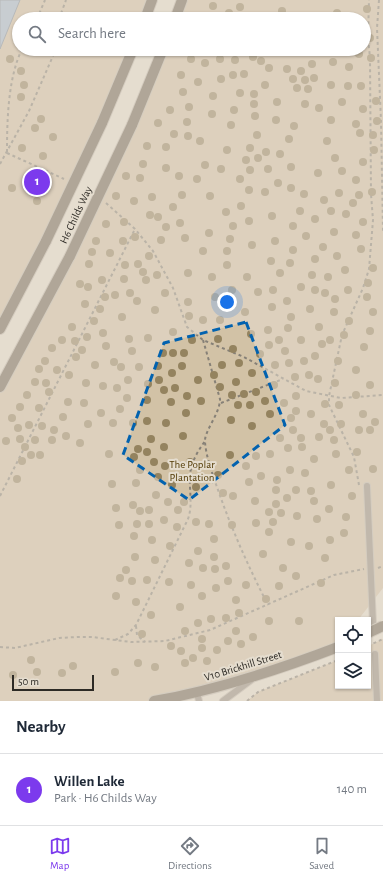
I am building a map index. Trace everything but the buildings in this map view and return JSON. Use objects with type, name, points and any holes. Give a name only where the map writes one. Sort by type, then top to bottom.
[{"type":"street","points":[[147,12],[152,0]]},
{"type":"street","points":[[178,12],[182,0]]},
{"type":"street","name":"H6 Childs Way","points":[[0,329],[46,241],[102,123],[130,56]]},
{"type":"street","name":"H6 Childs Way","points":[[0,387],[70,256],[132,125],[160,56]]},
{"type":"street","name":"V10 Brickhill Street","points":[[154,701],[198,697],[335,648]]},
{"type":"lane","points":[[368,487],[370,568],[375,627]]},
{"type":"lane","points":[[375,654],[376,701]]},
{"type":"lane","points":[[223,701],[255,676]]},
{"type":"path","points":[[40,12],[45,0]]},
{"type":"path","points":[[62,12],[66,0]]},
{"type":"path","points":[[369,0],[369,12]]},
{"type":"path","points":[[378,0],[377,28],[380,72],[383,232]]},
{"type":"path","points":[[7,153],[7,120],[13,81],[20,56]]},
{"type":"path","points":[[0,164],[28,111],[53,56]]},
{"type":"path","points":[[368,487],[362,488],[358,484],[354,457],[329,404],[329,396],[342,335],[367,279],[372,239],[373,220],[371,194],[370,56]]},
{"type":"path","points":[[7,153],[65,180]]},
{"type":"path","points":[[104,201],[135,229],[153,251],[173,288],[187,327],[203,340],[244,357],[306,391],[341,398],[383,395]]},
{"type":"path","points":[[0,496],[135,229]]},
{"type":"path","points":[[114,640],[128,634],[136,625],[190,512],[190,474],[196,455],[205,441],[220,403],[203,340]]},
{"type":"path","points":[[220,403],[283,379]]},
{"type":"path","points":[[205,441],[213,475],[227,517],[248,566],[268,604]]},
{"type":"path","points":[[383,566],[378,568],[383,571]]},
{"type":"path","points":[[0,647],[15,648],[59,638],[77,637],[147,642],[166,640],[210,630],[334,575],[370,568]]},
{"type":"path","points":[[136,625],[137,635],[140,639],[147,642]]},
{"type":"path","points":[[371,645],[383,639]]},
{"type":"path","points":[[247,701],[258,692],[335,661]]},
{"type":"highlighted area","points":[[246,322],[285,425],[189,500],[123,455],[164,343]]},
{"type":"green space","points":[[0,0],[152,0],[148,12],[12,12],[12,56],[130,56],[0,329]]},
{"type":"green space","name":"The Poplar Plantation","points":[[182,0],[383,0],[383,588],[360,617],[335,617],[335,648],[154,701],[0,701],[0,387],[70,256],[160,56],[371,56],[371,12],[178,12]]},
{"type":"green space","points":[[383,639],[383,701],[247,701],[258,692],[335,661],[335,689],[371,689],[371,645]]},
{"type":"water","points":[[0,0],[20,0],[15,12],[12,12],[12,20],[0,49]]},
{"type":"place","name":"Willen Lake","points":[[37,182]]}]
